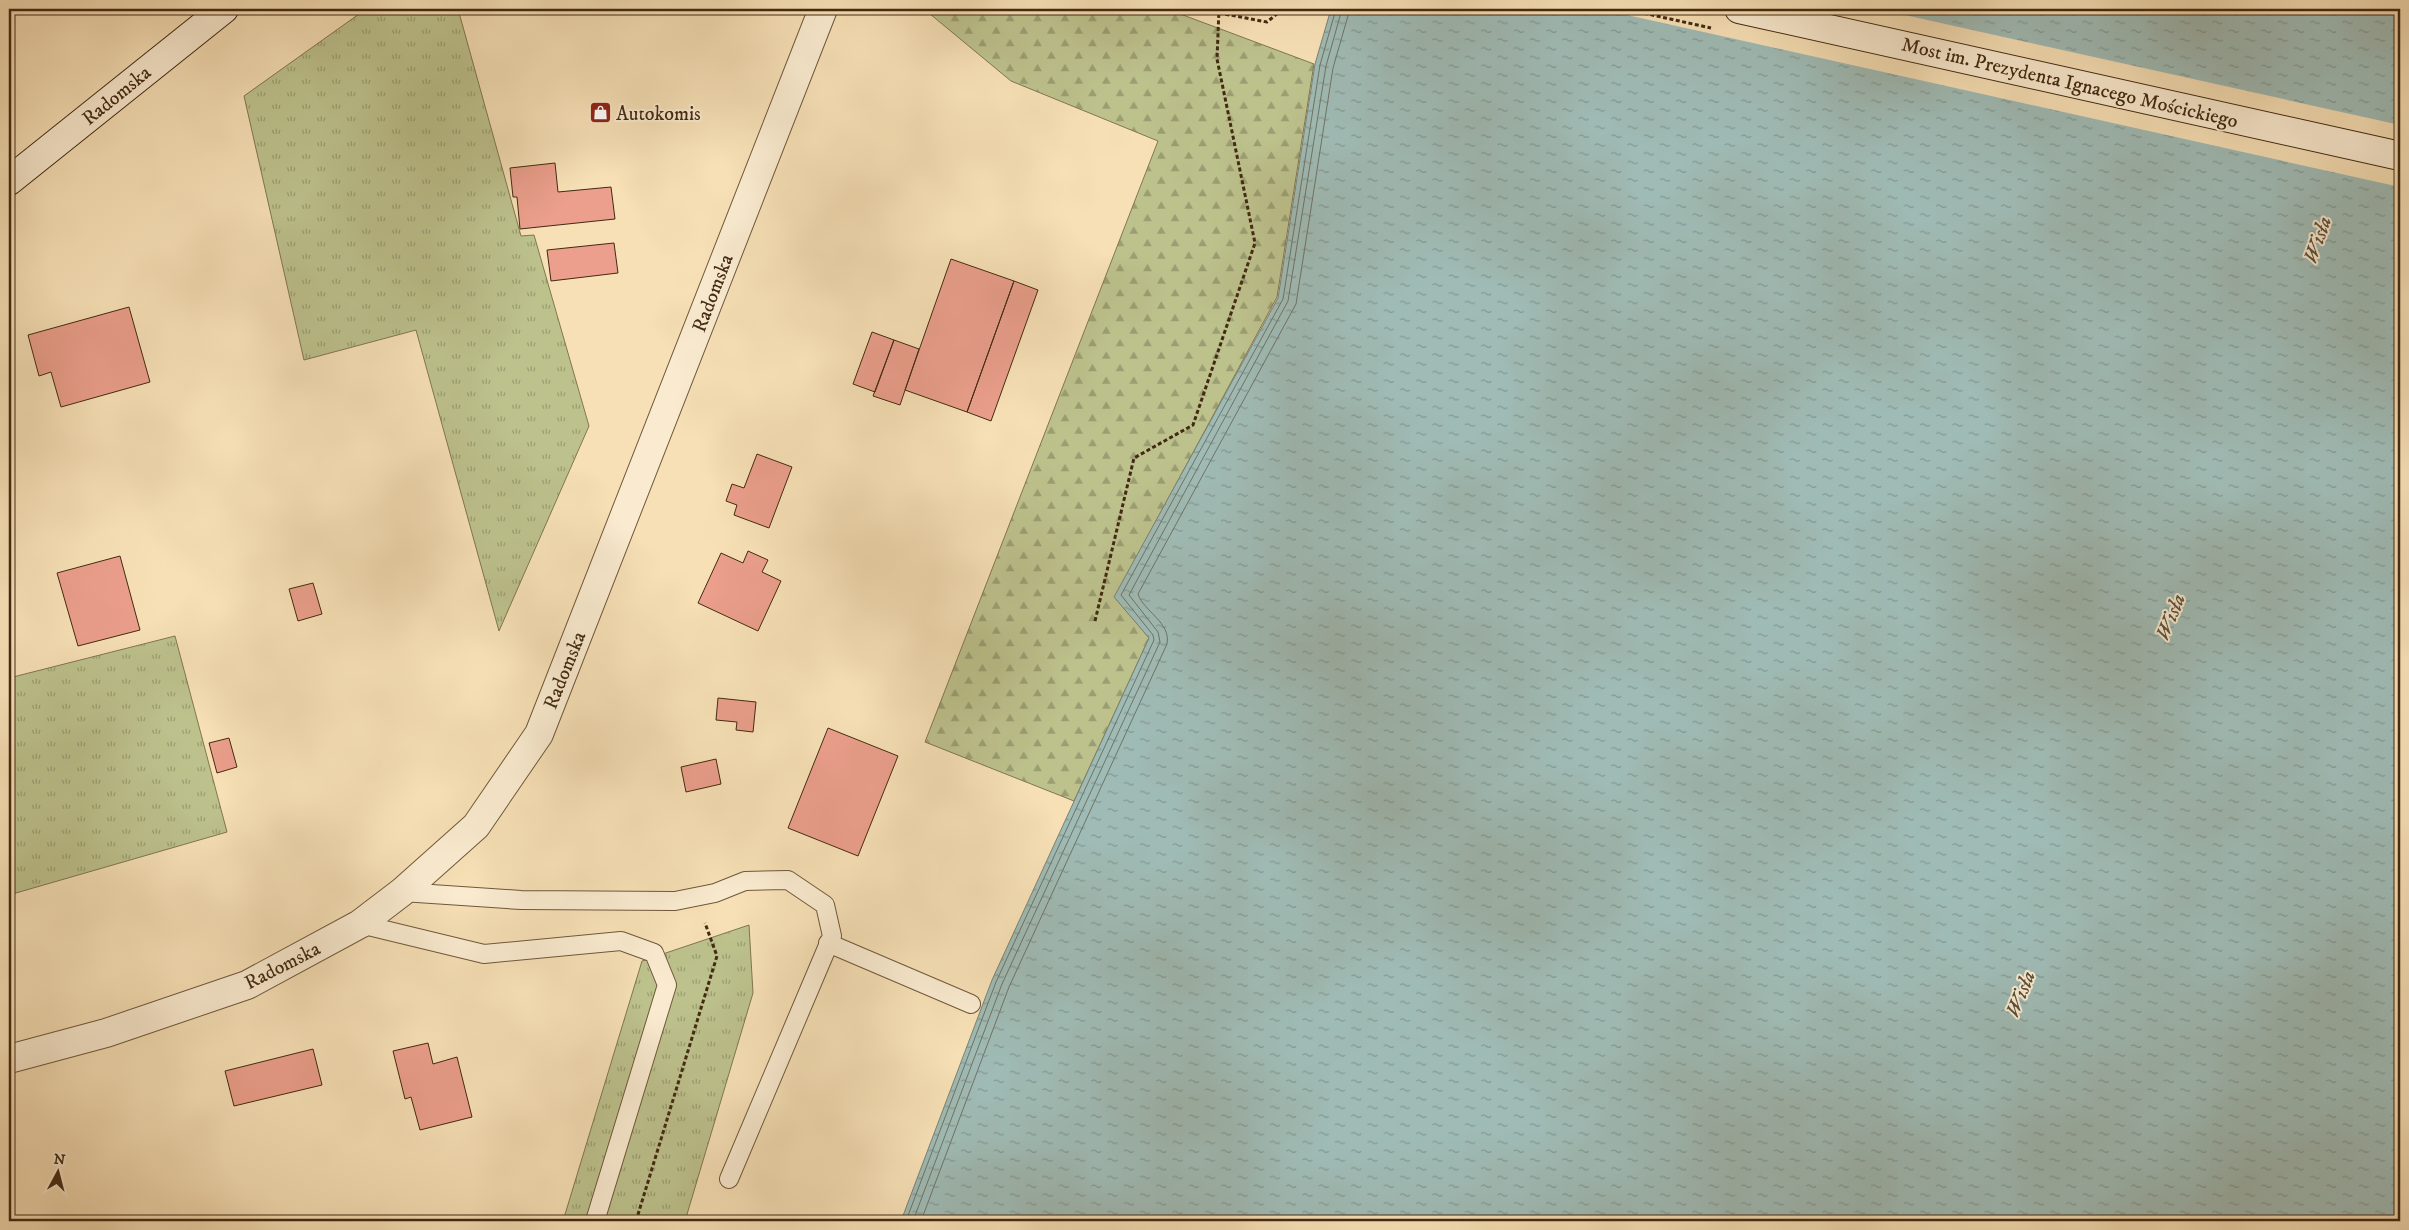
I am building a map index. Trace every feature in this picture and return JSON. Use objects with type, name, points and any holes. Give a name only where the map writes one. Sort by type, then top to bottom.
[{"type":"street","name":"Radomska","points":[[9,181],[224,9]]},
{"type":"street","name":"Radomska","points":[[9,1059],[106,1034],[247,985],[360,924],[402,892],[476,826],[539,734],[823,9]]},
{"type":"street","name":"Most im. Prezydenta Ignacego Mościckiego","points":[[1739,9],[2400,156]]},
{"type":"lane","points":[[402,892],[521,900],[675,901],[715,893],[745,880],[788,880],[825,905],[832,936],[729,1179]]},
{"type":"lane","points":[[360,924],[484,954],[621,941],[654,953],[667,985],[595,1221]]},
{"type":"lane","points":[[828,943],[971,1004]]},
{"type":"path","points":[[1095,621],[1134,458],[1192,425],[1255,243],[1217,59],[1219,11],[1267,22],[1283,9]]},
{"type":"path","points":[[636,1221],[717,956],[704,919],[675,901]]},
{"type":"green space","points":[[366,9],[458,9],[521,236],[534,235],[589,426],[499,631],[416,330],[304,360],[244,96]]},
{"type":"green space","points":[[924,9],[1167,9],[1314,64],[1277,297],[1115,597],[1149,638],[1074,801],[925,742],[1158,141],[1011,81]]},
{"type":"green space","points":[[175,636],[227,832],[9,895],[9,678]]},
{"type":"green space","points":[[749,925],[753,993],[685,1221],[563,1221],[642,961]]},
{"type":"water","name":"Wisła","points":[[1331,9],[2400,9],[2400,1221],[901,1221],[992,980],[1149,638],[1114,597],[1278,298],[1315,64]]},
{"type":"pier","points":[[1600,9],[1878,9],[2400,125],[2400,187]]},
{"type":"building","points":[[555,163],[558,192],[611,187],[615,219],[520,229],[517,197],[513,197],[510,168]]},
{"type":"building","points":[[614,243],[618,273],[551,281],[547,250]]},
{"type":"building","points":[[951,259],[1014,281],[967,412],[905,390]]},
{"type":"building","points":[[1014,281],[1038,290],[991,421],[967,412]]},
{"type":"building","points":[[129,307],[150,382],[61,407],[51,372],[39,376],[28,335]]},
{"type":"building","points":[[872,332],[894,340],[875,392],[853,384]]},
{"type":"building","points":[[894,340],[919,349],[900,405],[873,396]]},
{"type":"building","points":[[757,454],[792,467],[769,528],[734,515],[737,505],[726,501],[732,484],[744,488]]},
{"type":"building","points":[[748,551],[768,560],[762,572],[781,581],[758,631],[698,603],[721,553],[743,563]]},
{"type":"building","points":[[120,556],[140,630],[78,646],[57,573]]},
{"type":"building","points":[[313,583],[322,614],[298,621],[289,589]]},
{"type":"building","points":[[718,698],[756,702],[753,732],[736,730],[737,722],[716,720]]},
{"type":"building","points":[[828,728],[898,756],[858,856],[788,828]]},
{"type":"building","points":[[229,738],[237,767],[217,773],[209,743]]},
{"type":"building","points":[[716,759],[721,784],[686,792],[681,767]]},
{"type":"building","points":[[428,1043],[433,1064],[457,1057],[472,1117],[420,1130],[411,1097],[405,1099],[393,1051]]},
{"type":"building","points":[[313,1049],[322,1085],[234,1106],[225,1071]]},
{"type":"place","name":"Autokomis","points":[[600,113]]}]
